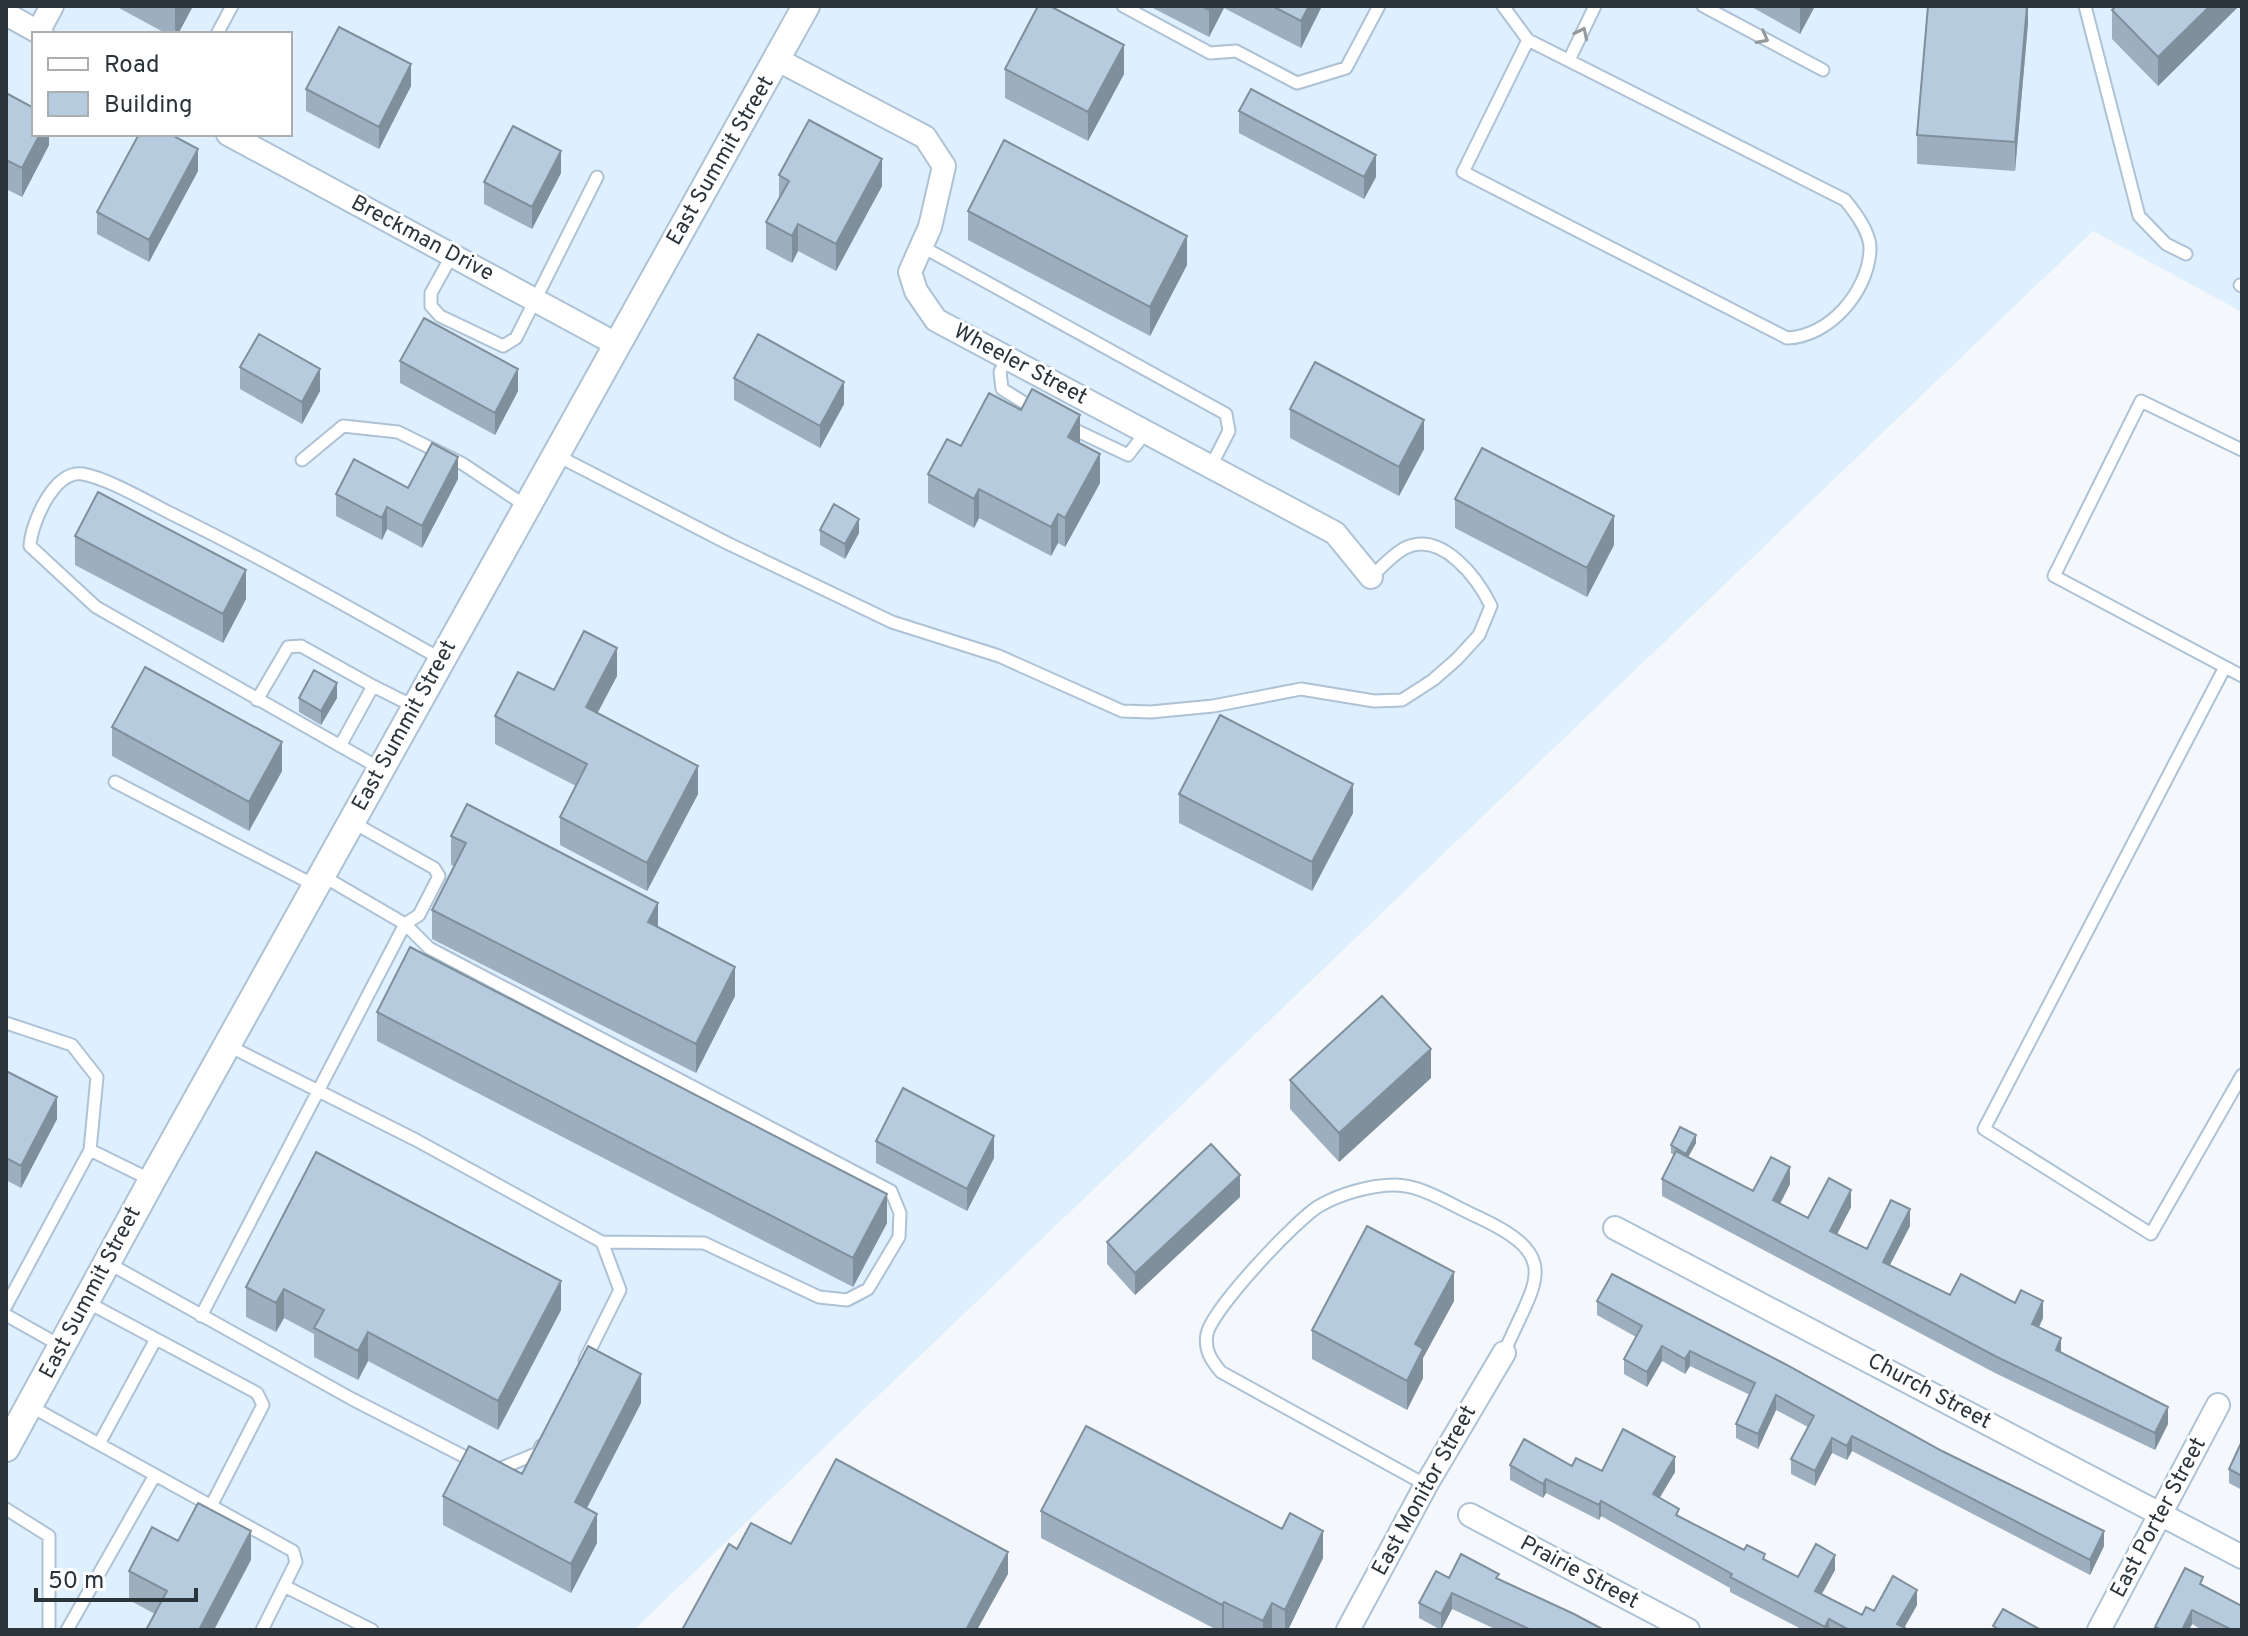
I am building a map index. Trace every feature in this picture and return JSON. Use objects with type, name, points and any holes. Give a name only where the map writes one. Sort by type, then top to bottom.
[{"type":"street","points":[[40,32],[52,6]]},
{"type":"street","name":"East Summit Street","points":[[6,1448],[806,6]]},
{"type":"street","points":[[6,14],[38,32]]},
{"type":"street","name":"Wheeler Street","points":[[778,60],[925,137],[944,166],[921,246],[910,272],[916,291],[936,320],[1335,533],[1371,577]]},
{"type":"street","name":"Breckman Drive","points":[[232,136],[616,344]]},
{"type":"street","name":"Church Street","points":[[1615,1228],[2242,1557]]},
{"type":"street","name":"East Monitor Street","points":[[1348,1630],[1426,1485],[1504,1353]]},
{"type":"street","name":"East Porter Street","points":[[2099,1630],[2218,1405]]},
{"type":"street","name":"Prairie Street","points":[[1470,1515],[1688,1630]]},
{"type":"lane","points":[[218,32],[232,6]]},
{"type":"lane","points":[[1123,6],[1210,53],[1236,51],[1297,83],[1346,68],[1379,6]]},
{"type":"lane","points":[[1503,6],[1528,40],[1845,200],[1857,215],[1871,247],[1865,268],[1844,311],[1807,337],[1787,338],[1463,172],[1528,40]]},
{"type":"lane","points":[[1569,60],[1595,6]]},
{"type":"lane","points":[[1703,6],[1823,70]]},
{"type":"lane","points":[[2085,6],[2139,216],[2153,233],[2186,254]]},
{"type":"lane","points":[[452,255],[431,293],[431,306],[440,316],[503,346],[516,338],[597,177]]},
{"type":"lane","points":[[921,246],[1226,414],[1229,431],[1211,466]]},
{"type":"lane","points":[[1007,357],[1000,372],[1002,389],[1050,417]]},
{"type":"lane","points":[[2242,450],[2141,401],[2054,576],[2242,676]]},
{"type":"lane","points":[[1064,424],[1128,455],[1146,432]]},
{"type":"lane","points":[[302,460],[343,426],[398,432],[463,464],[527,507]]},
{"type":"lane","points":[[556,454],[727,543],[892,622],[999,656],[1122,711],[1151,712],[1213,706],[1301,689],[1374,701],[1402,700],[1433,680],[1457,659],[1479,635],[1491,606],[1481,585],[1458,559],[1431,547],[1406,547],[1371,577]]},
{"type":"lane","points":[[381,769],[96,607],[30,546],[31,532],[57,485],[67,477],[82,473],[131,494],[304,582],[442,659]]},
{"type":"lane","points":[[257,700],[288,647],[301,646],[416,707]]},
{"type":"lane","points":[[2225,667],[1984,1129],[2151,1234],[2242,1075]]},
{"type":"lane","points":[[340,746],[373,686]]},
{"type":"lane","points":[[115,782],[405,924],[429,948],[891,1191],[900,1213],[899,1237],[868,1289],[847,1300],[819,1297],[704,1243],[602,1242],[229,1046]]},
{"type":"lane","points":[[201,1316],[405,924],[419,915],[439,876],[434,868],[352,821]]},
{"type":"lane","points":[[6,1023],[72,1045],[97,1077],[90,1150],[6,1306]]},
{"type":"lane","points":[[90,1150],[152,1180]]},
{"type":"lane","points":[[1426,1485],[1221,1372],[1210,1359],[1206,1346],[1207,1331],[1217,1312],[1309,1213],[1336,1198],[1398,1185],[1416,1189],[1503,1229],[1532,1252],[1537,1263],[1535,1280],[1504,1353]]},
{"type":"lane","points":[[579,1372],[620,1290],[602,1242]]},
{"type":"lane","points":[[108,1263],[352,1399],[495,1472],[538,1453],[545,1439]]},
{"type":"lane","points":[[87,1302],[257,1393],[263,1405],[211,1506]]},
{"type":"lane","points":[[6,1315],[62,1346]]},
{"type":"lane","points":[[99,1444],[156,1339]]},
{"type":"lane","points":[[29,1406],[293,1551],[296,1562],[262,1630]]},
{"type":"lane","points":[[67,1630],[155,1475]]},
{"type":"lane","points":[[6,1509],[49,1536],[49,1630]]},
{"type":"lane","points":[[284,1586],[372,1630]]},
{"type":"shaded area","points":[[6,6],[2242,6],[2242,312],[2093,231],[634,1630],[8,1630]]},
{"type":"building","points":[[1038,6],[1050,6],[1124,45],[1088,112],[1005,69]]},
{"type":"building","points":[[1272,6],[1309,6],[1301,21]]},
{"type":"building","points":[[1928,6],[2027,6],[2015,142],[1917,135]]},
{"type":"building","points":[[2116,6],[2210,6],[2158,57],[2112,10]]},
{"type":"building","points":[[339,27],[411,64],[379,127],[306,89]]},
{"type":"building","points":[[1251,89],[1376,155],[1364,177],[1239,111]]},
{"type":"building","points":[[6,93],[32,107],[32,136],[39,136],[22,168],[6,160]]},
{"type":"building","points":[[809,120],[882,159],[836,244],[798,224],[792,236],[766,222],[789,181],[779,175]]},
{"type":"building","points":[[513,126],[561,151],[532,207],[484,182]]},
{"type":"building","points":[[138,136],[174,136],[198,149],[149,240],[97,212]]},
{"type":"building","points":[[1004,140],[1187,236],[1150,307],[968,211]]},
{"type":"building","points":[[424,318],[518,369],[495,413],[400,361]]},
{"type":"building","points":[[259,334],[320,369],[302,402],[240,367]]},
{"type":"building","points":[[758,334],[844,382],[820,426],[734,378]]},
{"type":"building","points":[[1315,362],[1424,420],[1399,467],[1290,409]]},
{"type":"building","points":[[1032,389],[1080,415],[1068,437],[1100,454],[1065,518],[1058,514],[1051,527],[979,489],[974,499],[928,474],[947,439],[961,446],[989,393],[1021,410]]},
{"type":"building","points":[[432,443],[458,457],[422,526],[387,507],[382,518],[336,494],[354,459],[408,488]]},
{"type":"building","points":[[1482,448],[1614,516],[1587,568],[1455,499]]},
{"type":"building","points":[[98,492],[246,570],[223,614],[75,536]]},
{"type":"building","points":[[834,504],[859,519],[845,544],[820,530]]},
{"type":"building","points":[[584,631],[617,648],[586,707],[698,766],[647,863],[560,817],[587,764],[495,716],[518,672],[554,690]]},
{"type":"building","points":[[145,667],[282,742],[249,802],[112,727]]},
{"type":"building","points":[[314,670],[337,683],[321,711],[299,698]]},
{"type":"building","points":[[1220,715],[1353,784],[1312,862],[1179,794]]},
{"type":"building","points":[[467,804],[658,903],[648,922],[735,967],[696,1044],[432,910],[466,843],[451,836]]},
{"type":"building","points":[[410,947],[887,1194],[853,1258],[377,1012]]},
{"type":"building","points":[[1382,996],[1431,1049],[1339,1133],[1290,1080]]},
{"type":"building","points":[[6,1071],[57,1097],[21,1166],[6,1158]]},
{"type":"building","points":[[903,1088],[994,1136],[967,1189],[876,1141]]},
{"type":"building","points":[[1680,1127],[1696,1135],[1686,1154],[1671,1145]]},
{"type":"building","points":[[1211,1144],[1240,1175],[1135,1273],[1107,1242]]},
{"type":"building","points":[[1676,1151],[1753,1191],[1771,1157],[1790,1167],[1773,1200],[1808,1218],[1829,1178],[1851,1190],[1830,1231],[1867,1249],[1891,1200],[1910,1209],[1883,1262],[1950,1295],[1961,1274],[2015,1303],[2021,1290],[2043,1301],[2032,1324],[2061,1338],[2056,1350],[2168,1407],[2155,1433],[1995,1356],[1662,1179]]},
{"type":"building","points":[[316,1152],[561,1281],[498,1401],[368,1332],[358,1351],[314,1328],[324,1310],[284,1289],[276,1303],[246,1287]]},
{"type":"building","points":[[1367,1226],[1454,1272],[1415,1344],[1423,1349],[1407,1381],[1312,1330]]},
{"type":"building","points":[[1612,1274],[1785,1364],[1942,1451],[2104,1531],[2090,1560],[1852,1436],[1847,1446],[1832,1438],[1815,1471],[1791,1459],[1814,1416],[1776,1395],[1758,1434],[1736,1424],[1755,1383],[1690,1351],[1685,1359],[1662,1346],[1647,1372],[1624,1359],[1642,1326],[1597,1301]]},
{"type":"building","points":[[588,1346],[641,1374],[575,1502],[597,1514],[571,1564],[443,1496],[469,1446],[522,1474]]},
{"type":"building","points":[[1086,1426],[1282,1529],[1290,1513],[1323,1531],[1285,1610],[1272,1603],[1263,1621],[1224,1602],[1222,1605],[1041,1511]]},
{"type":"building","points":[[1623,1429],[1675,1457],[1653,1494],[1679,1509],[1676,1515],[1744,1550],[1747,1545],[1765,1554],[1763,1559],[1798,1577],[1816,1544],[1835,1555],[1815,1591],[1862,1615],[1866,1607],[1874,1611],[1893,1576],[1917,1590],[1897,1624],[1905,1628],[1849,1630],[1829,1619],[1825,1627],[1730,1577],[1732,1574],[1601,1501],[1599,1505],[1546,1479],[1543,1484],[1510,1465],[1524,1439],[1572,1466],[1576,1458],[1602,1471]]},
{"type":"building","points":[[2242,1441],[2242,1476],[2229,1469]]},
{"type":"building","points":[[836,1459],[1008,1552],[966,1630],[682,1630],[729,1544],[737,1549],[751,1523],[791,1544]]},
{"type":"building","points":[[198,1503],[251,1531],[199,1630],[146,1630],[167,1591],[129,1571],[152,1527],[178,1541]]},
{"type":"building","points":[[1461,1554],[1499,1574],[1496,1578],[1604,1630],[1531,1630],[1452,1593],[1441,1614],[1419,1603],[1436,1571],[1449,1578]]},
{"type":"building","points":[[2185,1568],[2203,1577],[2200,1584],[2242,1606],[2242,1630],[2232,1630],[2192,1610],[2182,1630],[2155,1627]]},
{"type":"building","points":[[2003,1609],[2041,1630],[2000,1630],[1993,1626]]}]
